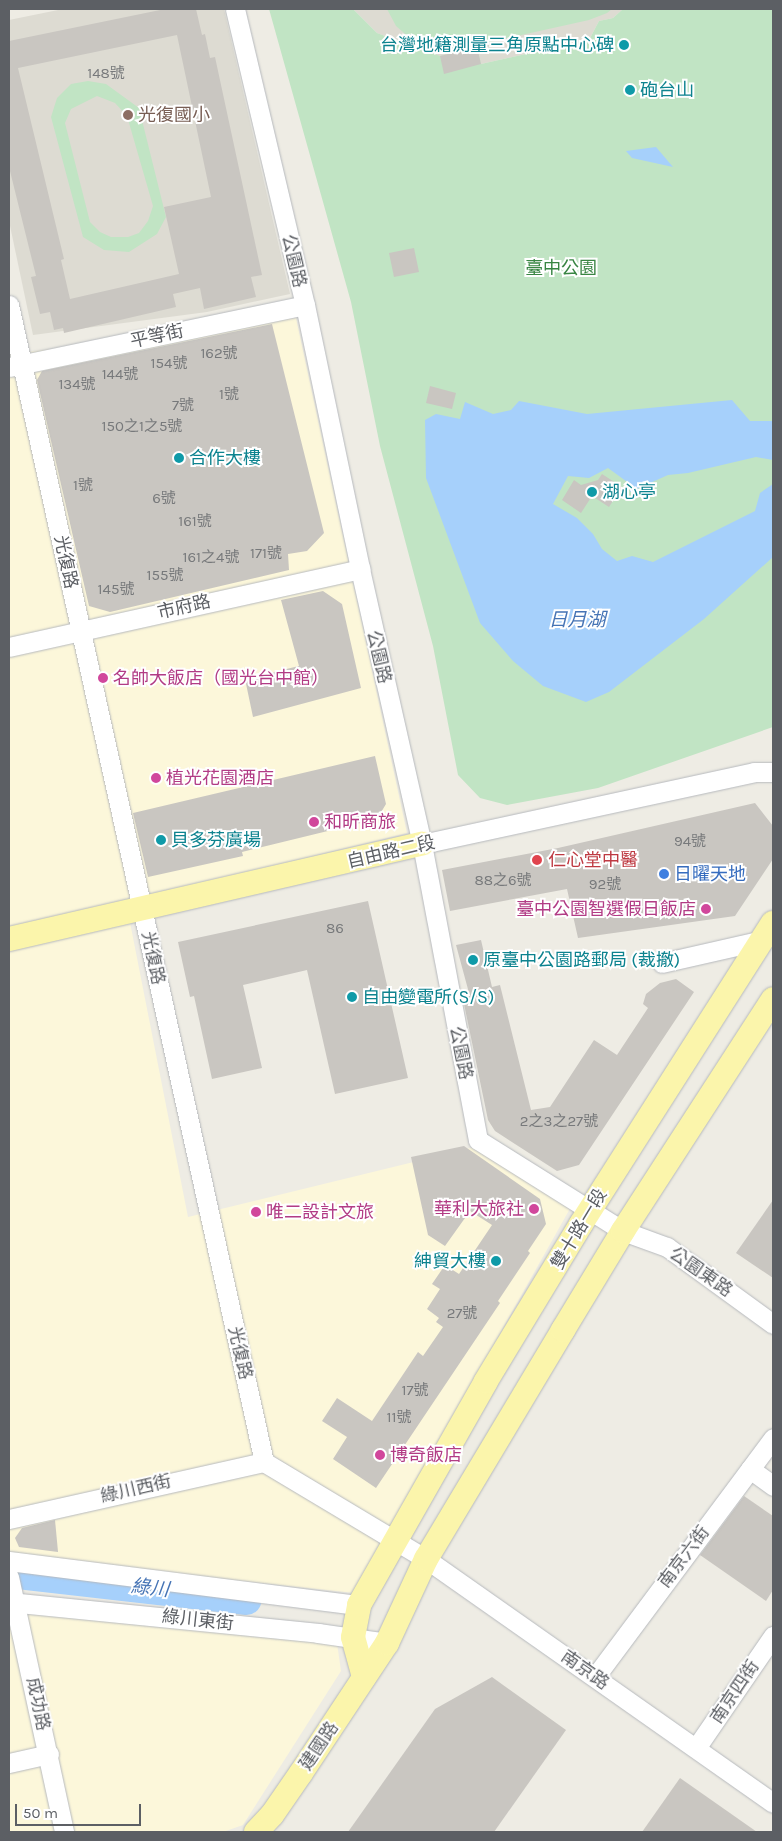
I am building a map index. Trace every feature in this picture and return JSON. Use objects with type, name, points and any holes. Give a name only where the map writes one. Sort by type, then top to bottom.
[{"type":"main road","name":"自由路二段","points":[[9,939],[422,844]]},
{"type":"main road","name":"雙十路一段","points":[[394,1541],[486,1381],[590,1210],[768,932]]},
{"type":"main road","points":[[426,1559],[623,1231],[773,999]]},
{"type":"main road","points":[[364,1677],[353,1636],[360,1605],[394,1541]]},
{"type":"main road","name":"建國路","points":[[264,1826],[387,1643],[426,1559]]},
{"type":"street","name":"公園路","points":[[235,9],[305,305],[360,569],[422,844],[478,1140],[623,1231]]},
{"type":"street","name":"光復路","points":[[9,305],[15,365],[81,631],[264,1462]]},
{"type":"street","name":"平等街","points":[[15,365],[305,305]]},
{"type":"street","name":"市府路","points":[[9,647],[360,569]]},
{"type":"street","name":"自由路二段","points":[[422,844],[754,772],[773,772]]},
{"type":"street","points":[[662,963],[768,932]]},
{"type":"street","name":"公園東路","points":[[623,1231],[667,1247],[773,1324]]},
{"type":"street","name":"南京六街","points":[[594,1677],[773,1438]]},
{"type":"street","name":"綠川西街","points":[[9,1519],[264,1462]]},
{"type":"street","points":[[264,1462],[394,1541]]},
{"type":"street","points":[[750,1469],[773,1486]]},
{"type":"street","name":"南京路","points":[[394,1541],[426,1559],[773,1802]]},
{"type":"street","points":[[9,1561],[360,1605]]},
{"type":"street","name":"成功路","points":[[9,1577],[12,1602],[48,1754],[64,1832]]},
{"type":"street","name":"綠川東街","points":[[12,1602],[353,1636],[387,1643]]},
{"type":"street","name":"南京四街","points":[[696,1748],[773,1636]]},
{"type":"street","points":[[9,1763],[48,1754]]},
{"type":"shaded area","name":"光復國小","points":[[63,9],[224,9],[290,294],[207,312],[33,335],[9,221],[9,20]]},
{"type":"shaded area","points":[[353,9],[623,9],[613,18],[599,21],[589,40],[481,64],[476,47],[440,57],[377,33]]},
{"type":"shaded area","points":[[296,318],[407,833],[126,902],[188,1217],[475,1147],[572,1205],[354,1593],[11,1556],[9,1539],[9,347],[11,354]]},
{"type":"shaded area","points":[[22,1609],[337,1643],[341,1671],[243,1825],[223,1832],[9,1832],[9,1612]]},
{"type":"green space","name":"臺中公園","points":[[269,9],[353,9],[377,33],[440,56],[477,47],[481,64],[589,40],[599,21],[613,18],[623,9],[773,9],[773,727],[598,788],[507,805],[480,798],[458,775],[433,646],[380,446],[351,302]]},
{"type":"green space","points":[[387,9],[612,9],[589,20],[445,52],[427,48],[411,39],[396,26]]},
{"type":"green space","points":[[88,81],[106,84],[139,108],[166,217],[157,234],[129,252],[104,250],[83,237],[51,117],[57,98],[71,84]],"holes":[[[97,96],[115,103],[127,116],[153,206],[148,221],[139,233],[128,237],[111,237],[100,232],[90,222],[65,123],[71,109]]]},
{"type":"water","points":[[656,147],[673,167],[632,158],[626,151]]},
{"type":"water","name":"日月湖","points":[[732,400],[750,421],[773,421],[773,460],[756,457],[688,473],[668,475],[630,492],[630,484],[608,468],[589,478],[568,476],[553,504],[577,518],[593,534],[602,549],[617,561],[632,556],[653,562],[755,511],[760,493],[773,484],[773,557],[704,619],[609,692],[586,702],[543,686],[513,661],[480,623],[426,478],[425,420],[436,414],[460,419],[465,402],[493,414],[511,410],[519,401],[587,414]]},
{"type":"building","points":[[165,9],[196,9],[202,35],[205,34],[210,58],[215,57],[262,275],[251,277],[256,297],[204,309],[200,288],[173,294],[176,307],[64,333],[63,328],[54,330],[50,312],[40,314],[31,277],[36,276],[9,167],[9,41]],"holes":[[[177,35],[211,197],[164,207],[179,274],[70,299],[61,260],[64,259],[18,68]]]},
{"type":"building","points":[[477,47],[481,64],[444,74],[440,56]]},
{"type":"building","points":[[414,248],[419,272],[394,277],[389,253]]},
{"type":"building","name":"合作大樓","points":[[272,324],[324,533],[307,551],[288,554],[289,570],[110,612],[89,606],[37,380],[42,371]]},
{"type":"building","points":[[430,386],[456,393],[452,409],[426,403]]},
{"type":"building","name":"湖心亭","points":[[602,474],[622,487],[609,507],[592,496],[581,513],[562,500],[574,480],[581,485],[598,480]]},
{"type":"building","points":[[323,591],[342,604],[361,688],[253,717],[245,679],[299,666],[281,600]]},
{"type":"building","points":[[375,756],[386,804],[377,819],[242,852],[243,856],[148,877],[133,813]]},
{"type":"building","name":"日曜天地","points":[[755,803],[773,826],[773,859],[735,916],[578,938],[567,889],[450,911],[442,870],[558,848]]},
{"type":"building","points":[[368,901],[408,1078],[335,1094],[307,970],[243,985],[262,1068],[212,1079],[194,996],[190,997],[178,942]]},
{"type":"building","points":[[481,940],[492,987],[500,985],[531,1110],[550,1107],[594,1040],[617,1055],[648,1008],[643,1004],[646,994],[660,983],[676,979],[694,992],[579,1165],[557,1171],[495,1131],[488,1120],[462,994],[469,993],[456,945]]},
{"type":"building","points":[[464,1146],[540,1199],[546,1224],[528,1251],[530,1253],[498,1301],[500,1303],[376,1488],[333,1459],[347,1437],[322,1421],[337,1398],[372,1421],[418,1352],[423,1356],[443,1327],[436,1322],[439,1318],[427,1309],[440,1289],[432,1284],[445,1265],[459,1274],[492,1225],[470,1211],[445,1246],[428,1235],[411,1157]]},
{"type":"building","points":[[773,1200],[773,1278],[736,1253]]},
{"type":"building","points":[[744,1496],[773,1516],[773,1590],[766,1601],[700,1555]]},
{"type":"building","points":[[55,1520],[58,1552],[19,1547],[15,1538],[22,1528]]},
{"type":"building","points":[[492,1677],[566,1730],[494,1832],[348,1832],[435,1709]]},
{"type":"building","points":[[680,1778],[757,1832],[642,1832]]},
{"type":"waterway","name":"綠川","points":[[9,1573],[246,1600]]},
{"type":"place","name":"台灣地籍測量三角原點中心碑","points":[[624,45]]},
{"type":"place","name":"砲台山","points":[[630,90]]},
{"type":"place","name":"光復國小","points":[[128,115]]},
{"type":"place","name":"合作大樓","points":[[179,458]]},
{"type":"place","name":"湖心亭","points":[[592,492]]},
{"type":"place","name":"名帥大飯店（國光台中館）","points":[[103,678]]},
{"type":"place","name":"植光花園酒店","points":[[156,778]]},
{"type":"place","name":"和昕商旅","points":[[314,822]]},
{"type":"place","name":"貝多芬廣場","points":[[161,840]]},
{"type":"place","name":"仁心堂中醫","points":[[537,860]]},
{"type":"place","name":"日曜天地","points":[[664,874]]},
{"type":"place","name":"臺中公園智選假日飯店","points":[[706,909]]},
{"type":"place","name":"原臺中公園路郵局 (裁撤)","points":[[473,960]]},
{"type":"place","name":"自由變電所(S/S)","points":[[352,997]]},
{"type":"place","name":"華利大旅社","points":[[534,1209]]},
{"type":"place","name":"唯二設計文旅","points":[[256,1212]]},
{"type":"place","name":"紳貿大樓","points":[[496,1261]]},
{"type":"place","name":"博奇飯店","points":[[380,1455]]}]
